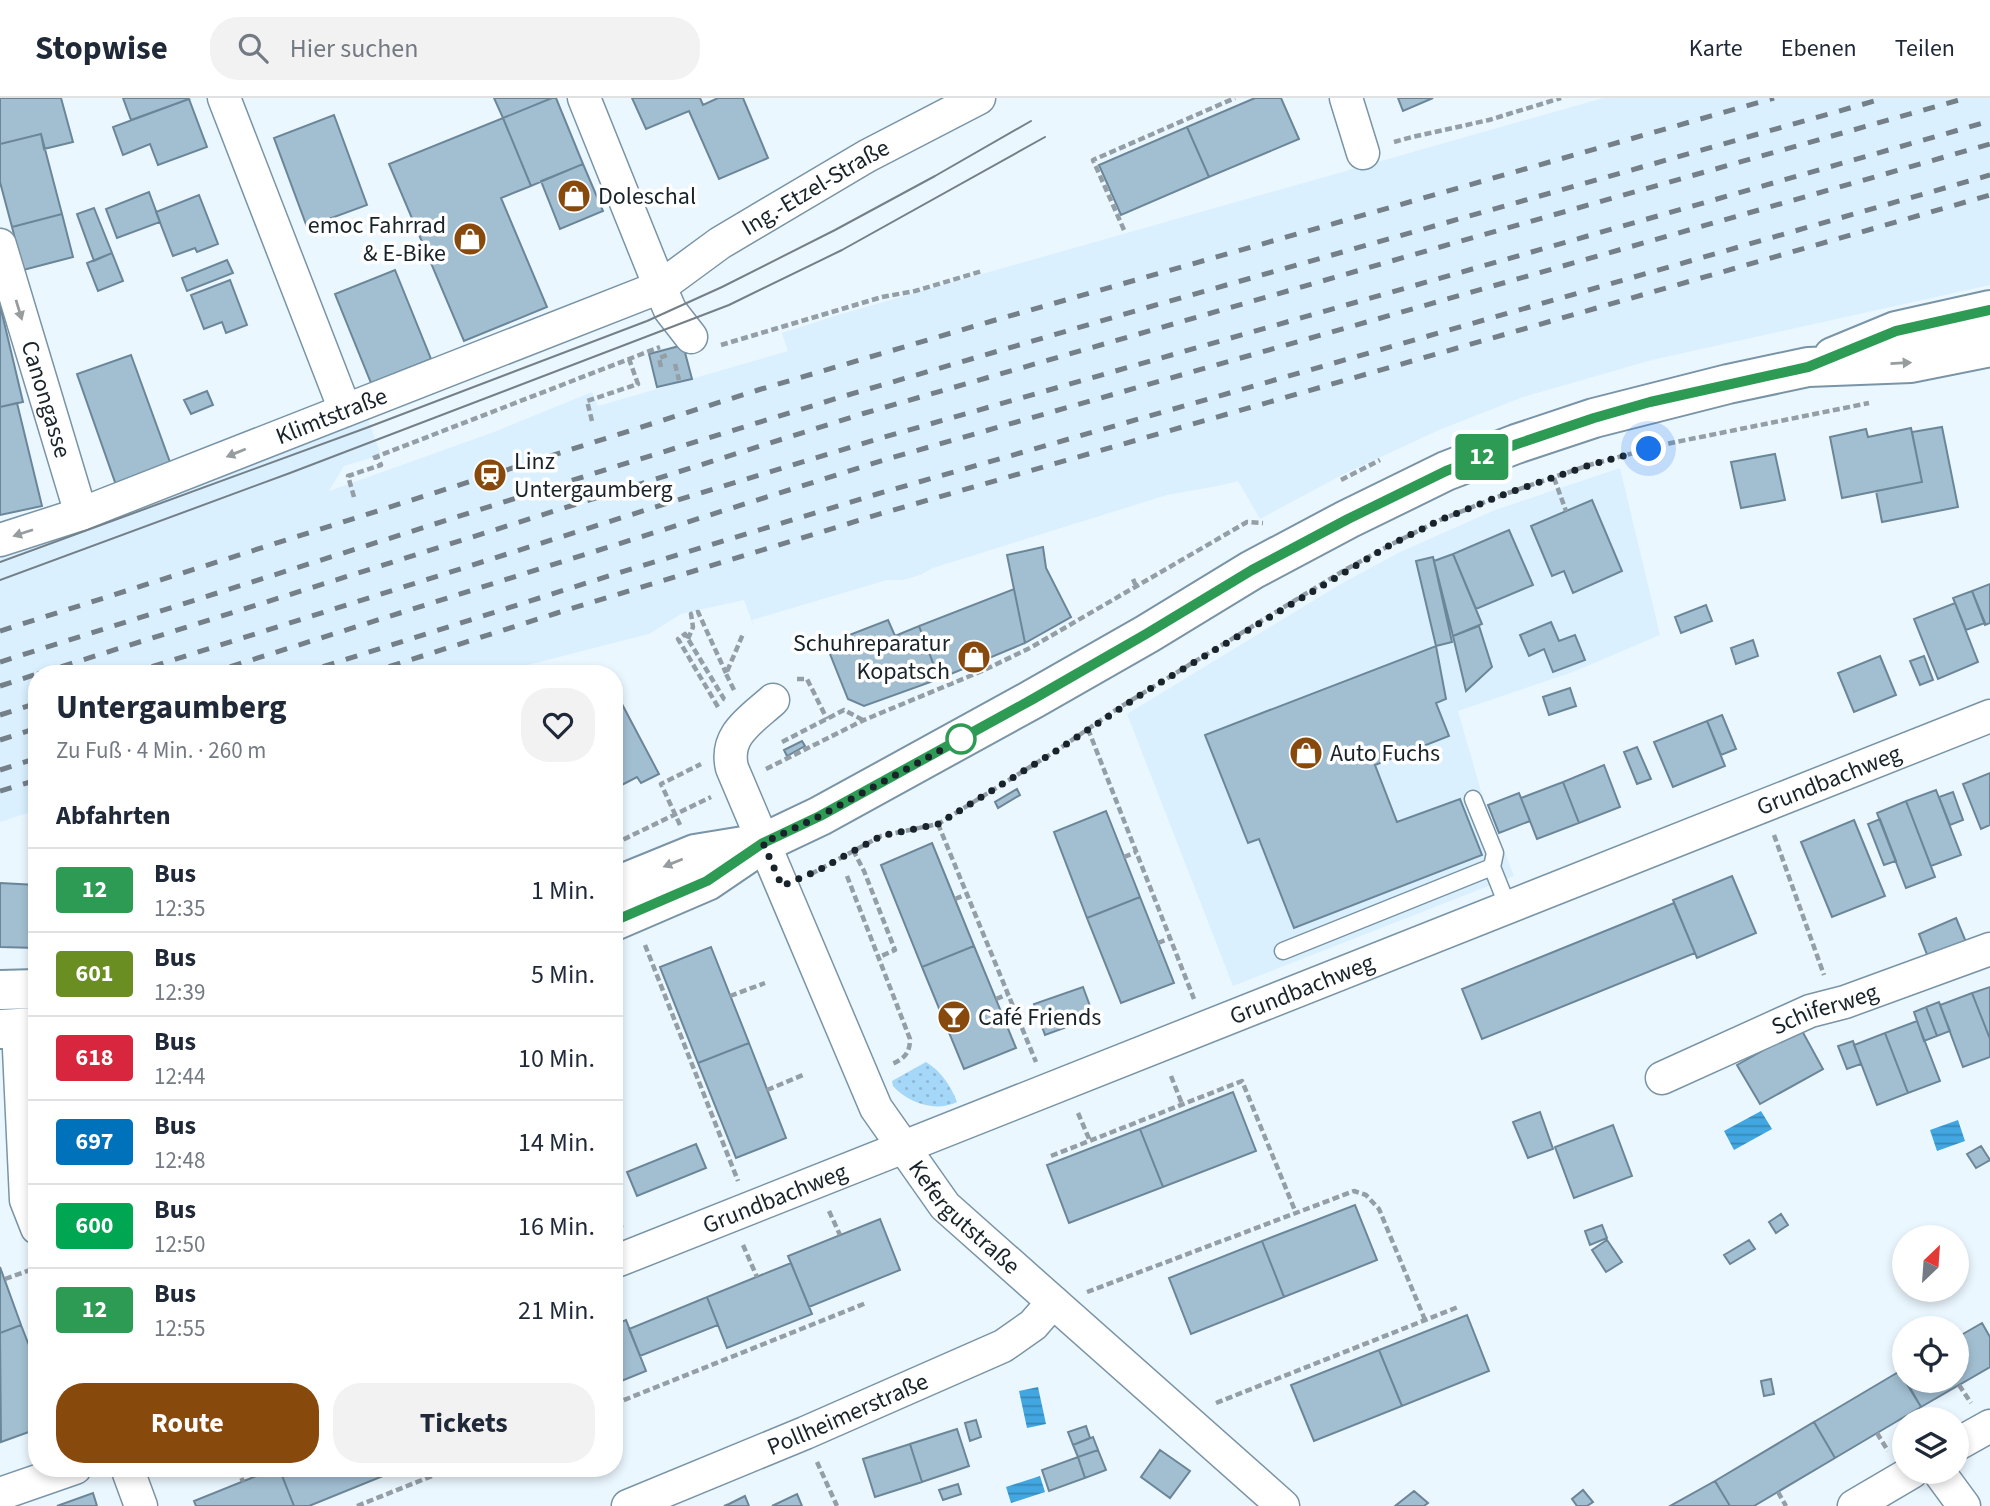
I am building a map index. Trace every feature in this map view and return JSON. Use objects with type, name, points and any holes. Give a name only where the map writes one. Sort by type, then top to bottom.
[{"type":"main road","points":[[624,935],[763,843],[820,816],[1033,699],[1252,570],[1446,471],[1594,418],[1650,402],[1808,367],[1896,331],[1990,310]]},
{"type":"main road","points":[[1808,367],[1911,363],[1990,347]]},
{"type":"main road","points":[[623,883],[695,854],[763,843]]},
{"type":"main road","points":[[0,990],[28,989]]},
{"type":"street","points":[[224,98],[345,410]]},
{"type":"street","points":[[584,98],[680,340]]},
{"type":"street","name":"Ing.-Etzel-Straße","points":[[660,287],[720,243],[867,156],[979,98]]},
{"type":"street","points":[[1346,98],[1363,153]]},
{"type":"street","name":"Canongasse","points":[[0,245],[81,514]]},
{"type":"street","name":"Klimtstraße","points":[[0,540],[81,514],[660,287]]},
{"type":"street","name":"Kefergutstraße","points":[[785,690],[744,726],[734,739],[730,749],[732,768],[876,1108],[945,1206],[1067,1298],[1283,1506]]},
{"type":"street","name":"Grundbachweg","points":[[623,1247],[903,1146],[1990,716]]},
{"type":"street","name":"Schiferweg","points":[[1662,1078],[1810,1011],[1835,1005],[1990,949]]},
{"type":"street","points":[[18,1028],[28,1205]]},
{"type":"street","name":"Pollheimerstraße","points":[[628,1506],[805,1433],[1003,1346],[1067,1298]]},
{"type":"street","points":[[1969,1438],[1990,1426]]},
{"type":"street","points":[[0,1494],[49,1477]]},
{"type":"street","points":[[130,1477],[141,1506]]},
{"type":"street","points":[[1854,1506],[1892,1484]]},
{"type":"street","points":[[1948,1484],[1964,1506]]},
{"type":"lane","points":[[1473,799],[1495,853],[1492,867],[1508,907]]},
{"type":"lane","points":[[1283,951],[1492,867]]},
{"type":"path","points":[[1124,230],[1093,160],[1235,98]]},
{"type":"path","points":[[1363,153],[1412,137],[1489,120],[1561,98]]},
{"type":"path","points":[[354,498],[348,476],[381,464],[375,457],[680,340],[704,348],[714,347],[982,271]]},
{"type":"path","points":[[659,358],[661,367]]},
{"type":"path","points":[[592,421],[587,401],[638,384],[629,359]]},
{"type":"path","points":[[782,886],[817,871],[881,836],[938,824],[1148,690],[1392,544],[1440,520],[1590,465],[1671,443],[1870,402]]},
{"type":"path","points":[[1332,485],[1355,472]]},
{"type":"path","points":[[1554,478],[1566,511]]},
{"type":"path","points":[[623,840],[864,720],[1030,648],[1247,522],[1262,524],[1274,517]]},
{"type":"path","points":[[1133,579],[1136,586]]},
{"type":"path","points":[[688,640],[693,627],[691,614],[698,612],[737,696]]},
{"type":"path","points":[[719,708],[678,639],[685,634],[724,699],[730,701]]},
{"type":"path","points":[[726,674],[743,634]]},
{"type":"path","points":[[785,690],[807,679],[827,719]]},
{"type":"path","points":[[782,742],[844,710],[864,720]]},
{"type":"path","points":[[1088,729],[1198,1007]]},
{"type":"path","points":[[938,824],[1038,1069]]},
{"type":"path","points":[[1773,834],[1835,1005]]},
{"type":"path","points":[[853,850],[895,950],[879,957]]},
{"type":"path","points":[[1124,857],[1136,852]]},
{"type":"path","points":[[847,876],[908,1031],[910,1047],[900,1061],[863,1077]]},
{"type":"path","points":[[955,899],[967,894]]},
{"type":"path","points":[[624,935],[644,944],[741,1187]]},
{"type":"path","points":[[1158,943],[1170,938]]},
{"type":"path","points":[[644,944],[657,939]]},
{"type":"path","points":[[730,996],[765,983]]},
{"type":"path","points":[[996,999],[1008,994]]},
{"type":"path","points":[[1170,1074],[1182,1104]]},
{"type":"path","points":[[767,1090],[803,1075]]},
{"type":"path","points":[[1051,1156],[1242,1081],[1296,1213]]},
{"type":"path","points":[[1077,1112],[1090,1141]]},
{"type":"path","points":[[1067,1298],[1354,1191],[1366,1195],[1378,1209],[1425,1320]]},
{"type":"path","points":[[827,1207],[840,1235]]},
{"type":"path","points":[[741,1241],[757,1277]]},
{"type":"path","points":[[5,1279],[28,1271]]},
{"type":"path","points":[[623,1400],[866,1304]]},
{"type":"path","points":[[1205,1407],[1458,1307]]},
{"type":"path","points":[[819,1468],[837,1506]]},
{"type":"path","points":[[241,1477],[243,1482]]},
{"type":"path","points":[[357,1506],[430,1477]]},
{"type":"path","points":[[1778,1492],[1786,1506]]},
{"type":"shaded area","points":[[1603,98],[1990,98],[1990,285],[1652,360],[1523,397],[1439,430],[1342,475],[1260,519],[1238,481],[1167,495],[933,568],[920,575],[903,580],[887,580],[752,620],[755,630],[744,600],[681,614],[649,634],[527,665],[28,665],[28,813],[0,822],[0,555],[366,414],[381,455],[344,466],[329,491],[494,432],[592,392],[598,406],[788,351],[782,333]]},
{"type":"shaded area","name":"Auto Fuchs","points":[[1620,468],[1660,635],[1573,672],[1458,711],[1481,791],[1514,876],[1233,986],[1127,714],[1339,585],[1400,552],[1495,510]]},
{"type":"shaded area","points":[[926,1062],[945,1079],[957,1102],[940,1106],[922,1104],[906,1097],[893,1086],[892,1081]]},
{"type":"water","points":[[1761,1111],[1772,1129],[1734,1150],[1724,1131]]},
{"type":"water","points":[[1958,1120],[1965,1141],[1937,1151],[1930,1130]]},
{"type":"water","points":[[1038,1387],[1046,1424],[1027,1428],[1019,1391]]},
{"type":"water","points":[[1040,1476],[1045,1492],[1011,1503],[1006,1487]]},
{"type":"building","points":[[0,98],[61,98],[73,142],[44,149],[41,134],[0,144]]},
{"type":"building","points":[[123,98],[188,98],[189,99],[131,120]]},
{"type":"building","points":[[494,98],[552,98],[503,118]]},
{"type":"building","points":[[556,98],[583,164],[531,186],[503,118]]},
{"type":"building","points":[[632,98],[700,98],[703,105],[718,98],[743,98],[768,158],[719,179],[689,111],[646,129]]},
{"type":"building","points":[[1255,98],[1281,98],[1299,139],[1209,177],[1187,127]]},
{"type":"building","points":[[1398,98],[1433,98],[1403,111]]},
{"type":"building","points":[[189,99],[207,147],[158,165],[150,144],[123,155],[113,127]]},
{"type":"building","points":[[334,115],[367,205],[307,227],[274,138]]},
{"type":"building","points":[[503,118],[531,186],[501,198],[547,307],[464,341],[389,164]]},
{"type":"building","points":[[1187,127],[1209,177],[1121,215],[1099,165]]},
{"type":"building","points":[[41,134],[62,214],[12,227],[0,182],[0,144]]},
{"type":"building","points":[[583,164],[603,211],[560,229],[541,181]]},
{"type":"building","points":[[149,192],[160,222],[117,238],[106,209]]},
{"type":"building","points":[[199,195],[218,244],[197,252],[195,248],[173,256],[156,212]]},
{"type":"building","points":[[94,208],[112,253],[94,261],[77,214]]},
{"type":"building","points":[[62,214],[73,257],[23,270],[12,227]]},
{"type":"building","points":[[112,253],[123,281],[98,291],[87,263]]},
{"type":"building","points":[[227,260],[233,273],[187,291],[182,278]]},
{"type":"building","points":[[395,270],[431,359],[371,383],[335,294]]},
{"type":"building","points":[[230,280],[247,325],[226,333],[222,322],[204,329],[191,295]]},
{"type":"building","points":[[0,305],[23,402],[0,407]]},
{"type":"building","points":[[683,345],[692,379],[657,387],[649,354]]},
{"type":"building","points":[[131,355],[171,465],[116,485],[77,374]]},
{"type":"building","points":[[207,391],[213,405],[191,414],[184,400]]},
{"type":"building","points":[[17,403],[42,506],[0,515],[0,407]]},
{"type":"building","points":[[1942,427],[1958,507],[1882,522],[1876,491],[1922,482],[1912,432]]},
{"type":"building","points":[[1911,428],[1922,482],[1842,498],[1830,437],[1866,429],[1868,437]]},
{"type":"building","points":[[1775,454],[1785,500],[1741,508],[1731,462]]},
{"type":"building","points":[[1592,500],[1622,571],[1573,593],[1564,571],[1552,576],[1531,526]]},
{"type":"building","points":[[1509,530],[1533,585],[1476,609],[1453,554]]},
{"type":"building","points":[[1043,547],[1046,568],[1071,617],[1025,643],[1007,555]]},
{"type":"building","points":[[1453,554],[1482,624],[1453,636],[1434,561]]},
{"type":"building","points":[[1433,557],[1452,642],[1436,646],[1416,561]]},
{"type":"building","points":[[1990,584],[1990,623],[1985,625],[1972,591]]},
{"type":"building","points":[[1014,589],[1025,643],[939,679],[919,626]]},
{"type":"building","points":[[1972,591],[1985,623],[1966,630],[1953,598]]},
{"type":"building","points":[[1955,603],[1978,662],[1938,679],[1914,619]]},
{"type":"building","points":[[1706,605],[1712,621],[1681,633],[1675,617]]},
{"type":"building","points":[[888,620],[895,636],[919,626],[939,679],[864,706],[848,699],[826,644]]},
{"type":"building","points":[[1551,622],[1559,641],[1575,635],[1585,660],[1553,672],[1544,649],[1529,656],[1520,635]]},
{"type":"building","points":[[1479,626],[1492,667],[1466,691],[1453,636]]},
{"type":"building","points":[[1753,640],[1758,656],[1736,664],[1731,648]]},
{"type":"building","points":[[1436,646],[1446,699],[1436,703],[1449,736],[1375,765],[1397,822],[1460,799],[1482,855],[1294,928],[1259,839],[1248,843],[1205,735]]},
{"type":"building","points":[[1880,656],[1896,695],[1854,712],[1838,673]]},
{"type":"building","points":[[1924,656],[1933,680],[1920,685],[1910,661]]},
{"type":"building","points":[[1570,688],[1576,706],[1549,715],[1543,697]]},
{"type":"building","points":[[623,706],[659,774],[641,783],[637,777],[623,784]]},
{"type":"building","points":[[1722,715],[1736,749],[1721,755],[1707,721]]},
{"type":"building","points":[[1707,721],[1725,766],[1673,787],[1654,742]]},
{"type":"building","points":[[802,741],[805,746],[787,756],[784,750]]},
{"type":"building","points":[[1637,747],[1651,779],[1637,784],[1624,752]]},
{"type":"building","points":[[1604,765],[1620,807],[1579,823],[1563,782]]},
{"type":"building","points":[[1990,773],[1990,825],[1981,829],[1963,784]]},
{"type":"building","points":[[1563,782],[1579,823],[1537,839],[1521,798]]},
{"type":"building","points":[[1017,789],[1020,795],[998,808],[995,802]]},
{"type":"building","points":[[1936,790],[1961,855],[1931,866],[1906,801]]},
{"type":"building","points":[[1953,792],[1963,820],[1950,825],[1939,797]]},
{"type":"building","points":[[1519,793],[1530,821],[1499,833],[1488,805]]},
{"type":"building","points":[[1906,801],[1935,877],[1906,888],[1877,813]]},
{"type":"building","points":[[1106,811],[1140,897],[1087,918],[1054,832]]},
{"type":"building","points":[[1880,819],[1896,861],[1884,865],[1868,824]]},
{"type":"building","points":[[1854,820],[1885,896],[1832,917],[1801,842]]},
{"type":"building","points":[[932,843],[974,946],[922,967],[881,865]]},
{"type":"building","points":[[1732,876],[1756,933],[1697,958],[1673,900]]},
{"type":"building","points":[[0,883],[28,885],[28,948],[0,947]]},
{"type":"building","points":[[1140,897],[1174,983],[1121,1003],[1087,918]]},
{"type":"building","points":[[1674,903],[1695,953],[1482,1039],[1462,989]]},
{"type":"building","points":[[1956,918],[1966,942],[1928,957],[1919,934]]},
{"type":"building","points":[[974,946],[1016,1048],[964,1069],[922,967]]},
{"type":"building","points":[[711,947],[749,1043],[698,1063],[660,967]]},
{"type":"building","points":[[1083,987],[1094,1017],[1045,1035],[1034,1004]]},
{"type":"building","points":[[1990,987],[1990,1039],[1972,993]]},
{"type":"building","points":[[1972,993],[1990,1039],[1990,1057],[1963,1067],[1940,1005]]},
{"type":"building","points":[[1939,1002],[1950,1031],[1937,1036],[1926,1007]]},
{"type":"building","points":[[1926,1007],[1937,1036],[1924,1041],[1914,1012]]},
{"type":"building","points":[[1917,1021],[1940,1081],[1908,1093],[1885,1033]]},
{"type":"building","points":[[1801,1029],[1823,1069],[1760,1104],[1737,1065]]},
{"type":"building","points":[[1885,1033],[1908,1093],[1877,1105],[1854,1045]]},
{"type":"building","points":[[1853,1041],[1861,1064],[1847,1069],[1838,1046]]},
{"type":"building","points":[[749,1043],[786,1138],[736,1158],[698,1063]]},
{"type":"building","points":[[1233,1092],[1256,1151],[1163,1187],[1140,1129]]},
{"type":"building","points":[[1540,1112],[1553,1149],[1528,1158],[1513,1122]]},
{"type":"building","points":[[1613,1125],[1632,1176],[1574,1198],[1555,1147]]},
{"type":"building","points":[[1140,1129],[1163,1187],[1069,1223],[1047,1165]]},
{"type":"building","points":[[696,1144],[706,1168],[637,1196],[627,1172]]},
{"type":"building","points":[[1981,1146],[1990,1160],[1976,1168],[1967,1154]]},
{"type":"building","points":[[1355,1205],[1377,1260],[1284,1297],[1262,1241]]},
{"type":"building","points":[[1781,1214],[1788,1225],[1776,1233],[1769,1222]]},
{"type":"building","points":[[880,1219],[900,1270],[809,1307],[788,1256]]},
{"type":"building","points":[[1602,1225],[1607,1238],[1590,1245],[1585,1231]]},
{"type":"building","points":[[1607,1240],[1622,1262],[1606,1272],[1592,1250]]},
{"type":"building","points":[[1749,1240],[1755,1249],[1730,1264],[1724,1255]]},
{"type":"building","points":[[1262,1241],[1284,1297],[1191,1334],[1169,1278]]},
{"type":"building","points":[[791,1263],[812,1314],[727,1348],[707,1297]]},
{"type":"building","points":[[0,1267],[21,1325],[0,1333]]},
{"type":"building","points":[[707,1297],[718,1325],[640,1356],[629,1329]]},
{"type":"building","points":[[1467,1315],[1489,1371],[1402,1406],[1379,1350]]},
{"type":"building","points":[[626,1320],[646,1371],[623,1380],[623,1321]]},
{"type":"building","points":[[1982,1323],[1990,1337],[1990,1367],[1969,1379],[1969,1330]]},
{"type":"building","points":[[21,1325],[28,1343],[28,1432],[1,1442],[0,1333]]},
{"type":"building","points":[[1379,1350],[1402,1406],[1314,1441],[1291,1385]]},
{"type":"building","points":[[1892,1376],[1892,1393],[1913,1393],[1921,1407],[1892,1407],[1892,1424],[1835,1458],[1814,1422]]},
{"type":"building","points":[[1771,1379],[1774,1394],[1764,1396],[1761,1381]]},
{"type":"building","points":[[1912,1393],[1945,1393],[1921,1407]]},
{"type":"building","points":[[976,1420],[981,1437],[970,1441],[965,1423]]},
{"type":"building","points":[[1814,1422],[1835,1458],[1754,1506],[1730,1506],[1715,1481]]},
{"type":"building","points":[[1086,1426],[1090,1438],[1073,1445],[1068,1432]]},
{"type":"building","points":[[957,1429],[969,1466],[922,1482],[910,1444]]},
{"type":"building","points":[[1093,1437],[1098,1450],[1078,1457],[1073,1445]]},
{"type":"building","points":[[910,1444],[922,1482],[875,1497],[863,1459]]},
{"type":"building","points":[[1098,1450],[1106,1470],[1085,1478],[1078,1457]]},
{"type":"building","points":[[1160,1450],[1190,1471],[1170,1498],[1141,1477]]},
{"type":"building","points":[[1078,1457],[1085,1478],[1049,1491],[1042,1470]]},
{"type":"building","points":[[254,1477],[283,1477],[294,1506],[196,1506],[194,1501]]},
{"type":"building","points":[[283,1477],[381,1477],[309,1506],[294,1506]]},
{"type":"building","points":[[1715,1481],[1730,1506],[1670,1506]]},
{"type":"building","points":[[958,1484],[961,1494],[943,1500],[939,1490]]},
{"type":"building","points":[[1583,1490],[1593,1502],[1587,1506],[1577,1506],[1572,1499]]},
{"type":"building","points":[[1414,1491],[1428,1503],[1424,1506],[1395,1506]]},
{"type":"building","points":[[93,1493],[97,1506],[57,1506]]},
{"type":"building","points":[[797,1494],[802,1506],[772,1506]]},
{"type":"building","points":[[745,1496],[749,1506],[724,1506],[729,1504]]},
{"type":"tram line","points":[[0,562],[366,428],[647,321],[835,230],[1031,121]]},
{"type":"tram line","points":[[0,580],[290,473],[729,305],[842,250],[1045,137]]},
{"type":"railway","points":[[0,631],[758,390],[1774,98]]},
{"type":"railway","points":[[0,662],[841,397],[1885,98]]},
{"type":"railway","points":[[67,665],[865,413],[1966,98]]},
{"type":"railway","points":[[157,665],[881,438],[1990,121]]},
{"type":"railway","points":[[235,665],[887,459],[1990,144]]},
{"type":"railway","points":[[328,665],[877,494],[1990,175]]},
{"type":"railway","points":[[394,665],[883,513],[1990,195]]},
{"type":"railway","points":[[0,686],[28,677]]},
{"type":"railway","points":[[0,715],[28,706]]},
{"type":"railway","points":[[0,740],[28,731]]},
{"type":"railway","points":[[0,770],[28,761]]},
{"type":"railway","points":[[0,791],[28,783]]},
{"type":"bus line","name":"12","points":[[623,917],[707,881],[763,843],[820,816],[1033,699],[1252,570],[1446,471],[1594,418],[1650,402],[1808,367],[1896,331],[1990,310]]},
{"type":"place","name":"Doleschal","points":[[574,196]]},
{"type":"place","name":"emoc Fahrrad & E-Bike","points":[[470,239]]},
{"type":"place","name":"Linz Untergaumberg","points":[[490,475]]},
{"type":"place","name":"Schuhreparatur Kopatsch","points":[[974,657]]},
{"type":"place","name":"Auto Fuchs","points":[[1306,753]]},
{"type":"place","name":"Café Friends","points":[[954,1017]]},
{"type":"route","points":[[961,739],[967,736],[820,816],[763,843],[782,886],[817,871],[881,836],[938,824],[1059,749],[1117,709],[1392,544],[1440,520],[1505,494],[1590,465],[1649,449]]}]
